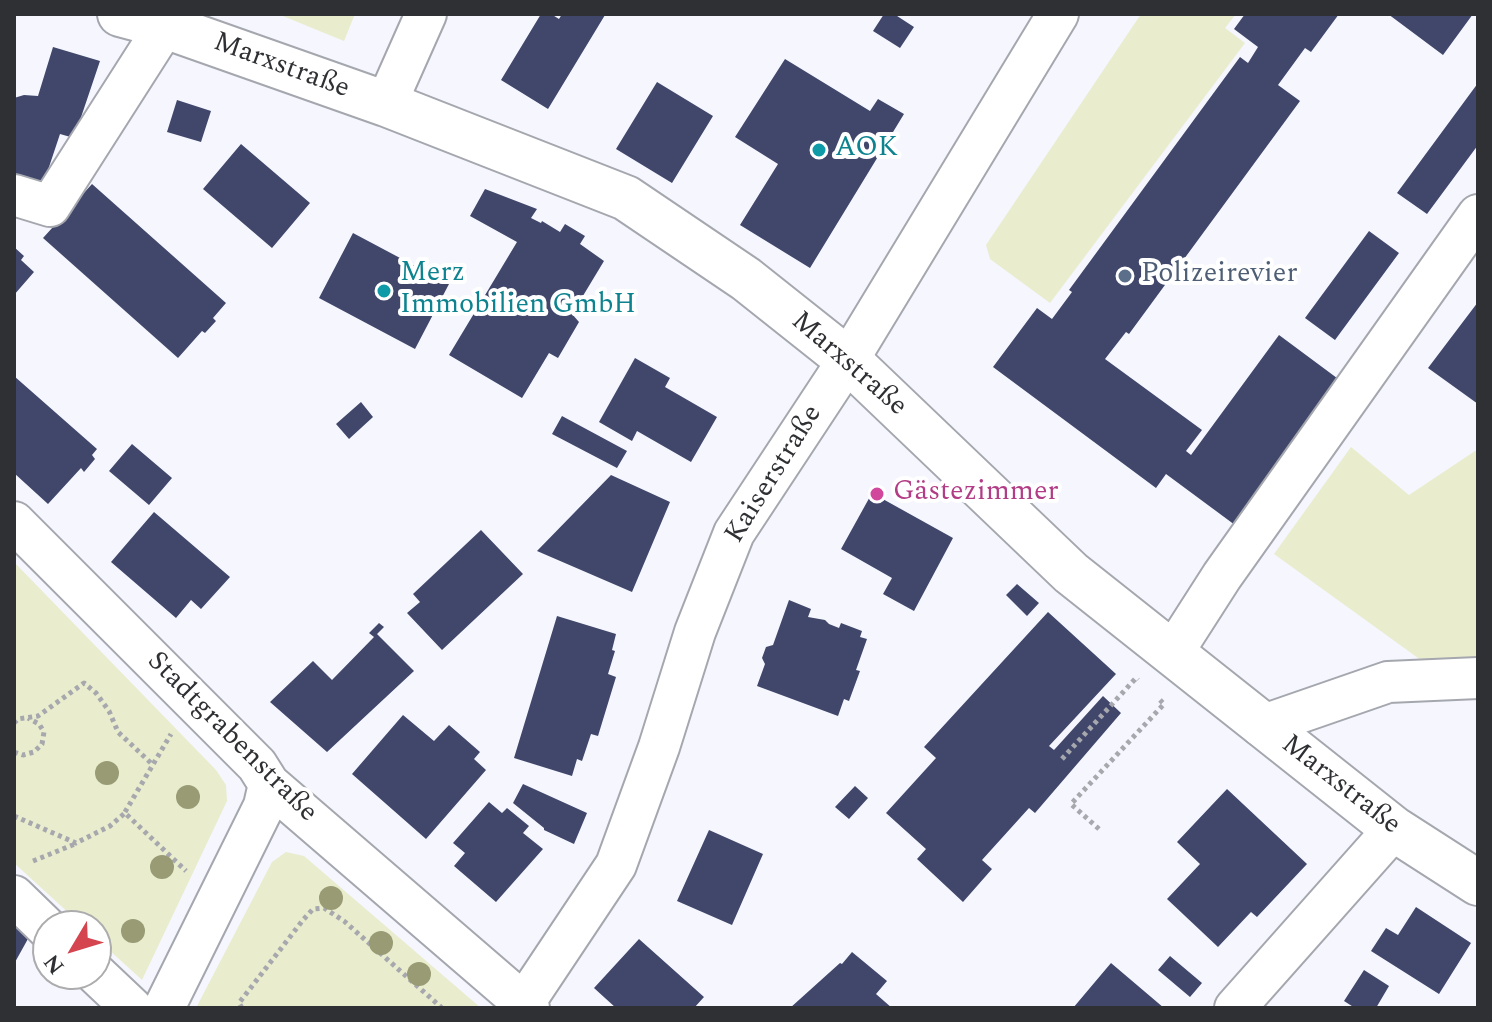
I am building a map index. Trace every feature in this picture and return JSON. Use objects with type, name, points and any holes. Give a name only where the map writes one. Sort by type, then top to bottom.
[{"type":"main road","name":"Marxstraße","points":[[120,14],[165,26],[386,104],[626,198],[746,279],[848,360],[1071,573],[1159,670],[1261,726],[1394,829],[1478,883]]},
{"type":"street","points":[[386,104],[426,14]]},
{"type":"street","name":"Kaiserstraße","points":[[526,1005],[616,865],[659,747],[695,632],[734,533],[848,360],[1058,14]]},
{"type":"street","points":[[14,195],[50,206],[165,26]]},
{"type":"street","points":[[1159,670],[1478,215]]},
{"type":"street","name":"Stadtgrabenstraße","points":[[14,522],[257,765],[269,784],[526,1005]]},
{"type":"street","points":[[1261,726],[1388,682],[1478,678]]},
{"type":"street","points":[[164,1008],[264,806],[269,784]]},
{"type":"street","points":[[1235,1008],[1394,829]]},
{"type":"street","points":[[20,880],[37,910]]},
{"type":"street","points":[[112,989],[132,1008]]},
{"type":"path","points":[[1062,759],[1136,678],[1159,670]]},
{"type":"path","points":[[14,723],[38,716],[84,683],[109,711],[118,732],[152,764]]},
{"type":"path","points":[[1099,829],[1071,804],[1164,704],[1155,695]]},
{"type":"path","points":[[20,880],[76,843],[110,826],[125,813],[192,700]]},
{"type":"path","points":[[14,752],[23,755],[34,752],[42,744],[44,732],[39,724],[27,717]]},
{"type":"path","points":[[125,813],[216,899]]},
{"type":"path","points":[[14,816],[76,843]]},
{"type":"path","points":[[242,1008],[239,1003],[303,920],[313,909],[324,908],[344,921],[442,1008]]},
{"type":"green space","points":[[278,14],[355,14],[344,41]]},
{"type":"green space","points":[[1141,14],[1236,14],[1225,28],[1245,43],[1050,303],[990,259],[986,245]]},
{"type":"green space","points":[[1351,447],[1409,495],[1478,449],[1478,671],[1425,663],[1274,554]]},
{"type":"green space","points":[[14,562],[216,770],[226,785],[227,801],[142,980],[112,953],[112,910],[65,910],[14,863]]},
{"type":"green space","points":[[286,852],[304,856],[481,1008],[196,1008],[272,862]]},
{"type":"building","points":[[541,14],[551,14],[559,19],[562,14],[605,15],[548,109],[501,80]]},
{"type":"building","points":[[884,14],[894,14],[914,27],[900,48],[873,31]]},
{"type":"building","name":"Polizeirevier","points":[[1245,14],[1339,14],[1311,52],[1305,48],[1278,85],[1300,101],[1129,334],[1126,332],[1105,359],[1202,430],[1186,451],[1191,455],[1279,335],[1345,384],[1239,528],[1166,474],[1156,488],[993,367],[1037,308],[1052,319],[1072,292],[1069,290],[1240,57],[1248,63],[1258,47],[1234,29]]},
{"type":"building","points":[[1388,14],[1473,14],[1443,55]]},
{"type":"building","points":[[53,47],[100,61],[74,138],[60,134],[41,191],[14,183],[14,98],[38,96]]},
{"type":"building","name":"AOK","points":[[785,59],[870,111],[878,99],[904,114],[810,268],[740,225],[778,164],[735,137]]},
{"type":"building","points":[[657,82],[713,116],[672,183],[616,149]]},
{"type":"building","points":[[1478,83],[1478,145],[1427,214],[1397,193]]},
{"type":"building","points":[[177,100],[211,111],[201,142],[167,132]]},
{"type":"building","points":[[241,144],[310,203],[272,248],[203,189]]},
{"type":"building","points":[[92,184],[226,303],[213,318],[216,321],[205,333],[202,331],[178,358],[43,238]]},
{"type":"building","points":[[485,189],[537,209],[531,218],[560,232],[565,224],[585,236],[580,244],[604,261],[572,314],[579,322],[558,358],[549,353],[522,398],[449,355],[517,242],[470,216]]},
{"type":"building","points":[[1369,231],[1399,253],[1335,340],[1305,318]]},
{"type":"building","name":"Merz Immobilien GmbH","points":[[353,233],[449,284],[415,349],[319,298]]},
{"type":"building","points":[[14,247],[24,256],[21,260],[34,272],[14,295]]},
{"type":"building","points":[[1478,302],[1478,404],[1428,368]]},
{"type":"building","points":[[635,358],[670,378],[665,387],[717,417],[691,462],[637,431],[632,441],[599,422]]},
{"type":"building","points":[[14,376],[97,449],[92,455],[95,459],[84,472],[81,468],[48,504],[14,473]]},
{"type":"building","points":[[361,402],[373,417],[349,439],[336,424]]},
{"type":"building","points":[[562,416],[627,451],[617,468],[552,434]]},
{"type":"building","points":[[132,444],[172,478],[149,505],[109,471]]},
{"type":"building","points":[[611,475],[670,502],[632,592],[537,551]]},
{"type":"building","points":[[872,493],[953,538],[914,611],[883,594],[892,578],[841,549]]},
{"type":"building","points":[[154,512],[230,577],[201,609],[191,600],[176,618],[111,562]]},
{"type":"building","points":[[481,530],[523,574],[442,650],[407,613],[420,602],[413,594]]},
{"type":"building","points":[[1017,584],[1039,603],[1027,616],[1006,595]]},
{"type":"building","points":[[789,600],[811,609],[808,617],[825,620],[839,628],[841,623],[862,631],[860,637],[867,639],[849,701],[844,699],[838,716],[757,686],[765,664],[762,658],[766,647],[773,645]]},
{"type":"building","points":[[1048,612],[1116,674],[1049,746],[1054,750],[1103,696],[1121,713],[1035,813],[1029,808],[982,860],[992,869],[963,902],[917,859],[926,849],[886,813],[936,758],[924,747]]},
{"type":"building","points":[[557,616],[616,634],[608,674],[616,677],[598,736],[591,734],[582,761],[577,759],[572,776],[514,758]]},
{"type":"building","points":[[379,623],[384,627],[377,634],[414,671],[327,752],[270,702],[313,661],[332,680],[374,637],[369,633]]},
{"type":"building","points":[[403,715],[434,741],[449,725],[480,752],[474,759],[486,770],[426,839],[352,774]]},
{"type":"building","points":[[523,784],[587,813],[574,844],[544,830],[513,803]]},
{"type":"building","points":[[855,786],[868,798],[849,819],[835,807]]},
{"type":"building","points":[[1227,789],[1307,864],[1257,917],[1251,912],[1218,947],[1167,899],[1200,864],[1177,842]]},
{"type":"building","points":[[489,802],[502,813],[507,808],[529,826],[523,833],[543,849],[496,902],[454,866],[465,853],[453,843]]},
{"type":"building","points":[[709,830],[763,854],[732,925],[677,901]]},
{"type":"building","points":[[1416,907],[1471,943],[1439,994],[1371,951],[1386,928],[1398,935]]},
{"type":"building","points":[[14,924],[29,937],[14,964]]},
{"type":"building","points":[[639,939],[704,997],[694,1008],[616,1008],[594,988]]},
{"type":"building","points":[[852,952],[887,981],[876,994],[892,1008],[790,1008],[842,964]]},
{"type":"building","points":[[1170,956],[1202,983],[1190,997],[1158,970]]},
{"type":"building","points":[[1111,963],[1164,1008],[1073,1008]]},
{"type":"building","points":[[1364,970],[1389,986],[1376,1008],[1355,1008],[1344,1001]]},
{"type":"place","name":"AOK","points":[[819,150]]},
{"type":"place","name":"Polizeirevier","points":[[1125,276]]},
{"type":"place","name":"Merz Immobilien GmbH","points":[[384,291]]},
{"type":"place","name":"Gästezimmer","points":[[877,494]]}]
